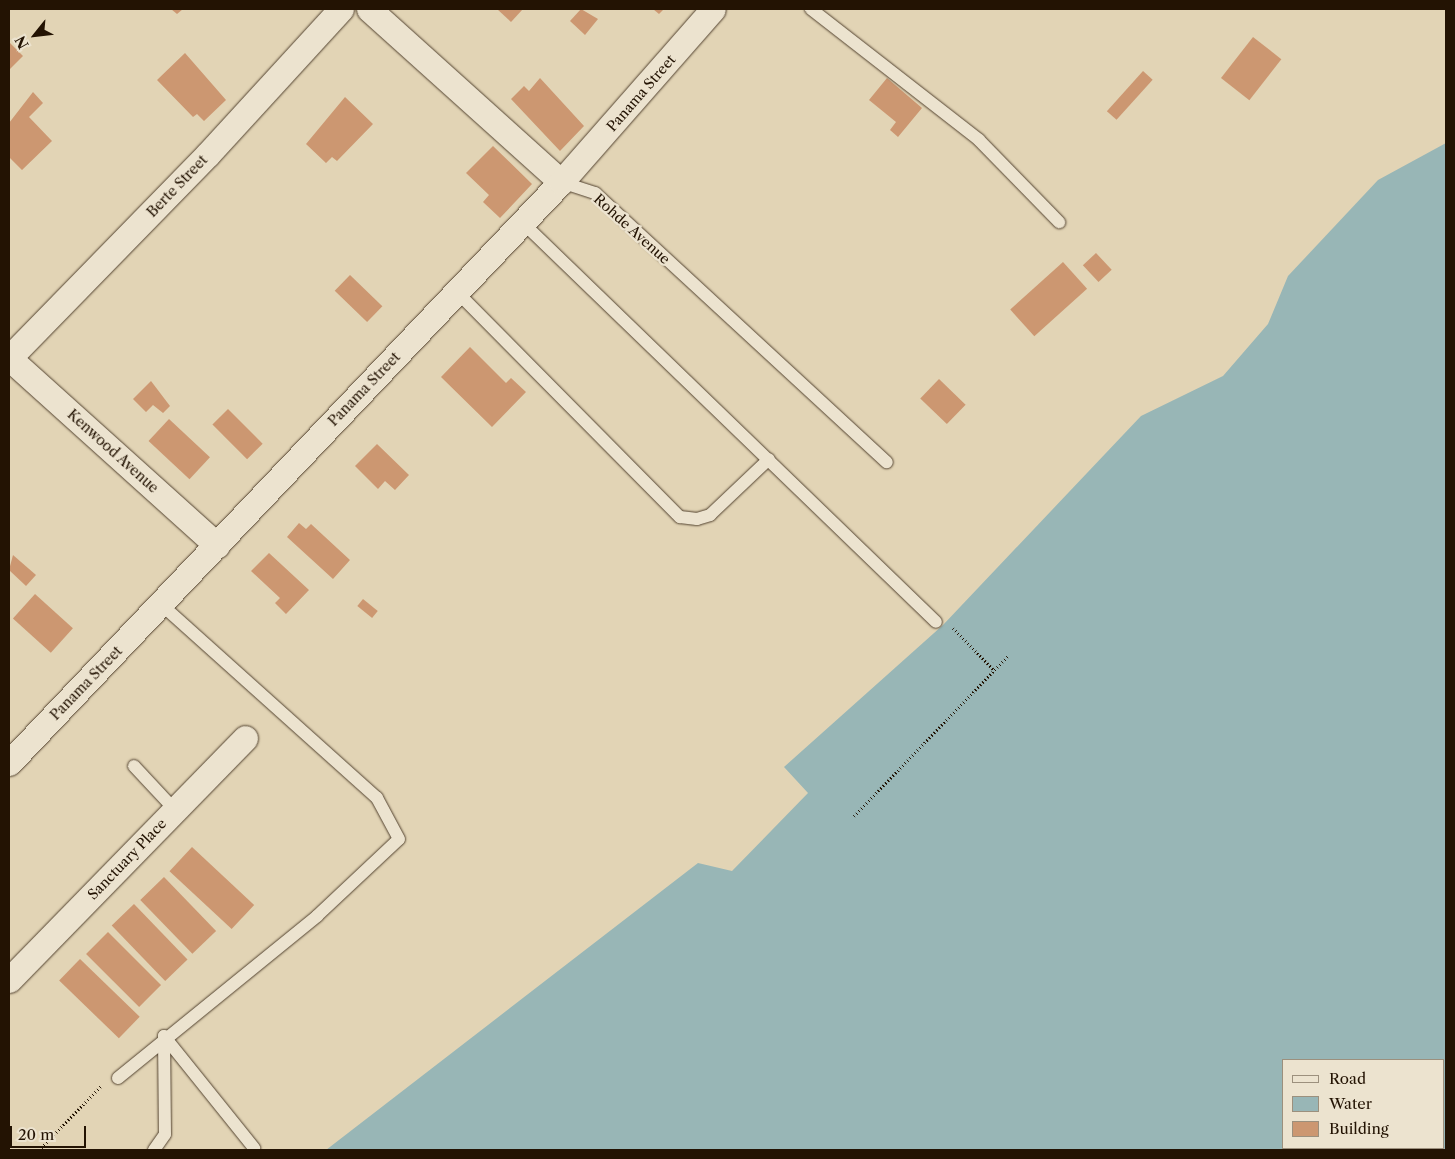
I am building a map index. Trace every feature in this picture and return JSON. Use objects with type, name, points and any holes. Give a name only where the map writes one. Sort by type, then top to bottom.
[{"type":"street","name":"Berte Street","points":[[9,358],[208,154],[341,9]]},
{"type":"street","name":"Rohde Avenue","points":[[369,9],[561,182]]},
{"type":"street","name":"Panama Street","points":[[9,764],[523,223],[713,9]]},
{"type":"street","name":"Kenwood Avenue","points":[[9,358],[216,545]]},
{"type":"street","name":"Sanctuary Place","points":[[9,980],[244,738]]},
{"type":"lane","points":[[811,9],[979,140],[1058,222]]},
{"type":"lane","name":"Rohde Avenue","points":[[561,182],[596,193],[887,462]]},
{"type":"lane","points":[[523,223],[770,459],[936,622]]},
{"type":"lane","points":[[457,292],[680,516],[697,519],[710,515],[770,459]]},
{"type":"lane","points":[[118,1078],[164,1036],[317,916],[399,839],[378,798],[162,605]]},
{"type":"lane","points":[[134,766],[175,810]]},
{"type":"lane","points":[[164,1036],[254,1148]]},
{"type":"lane","points":[[154,1150],[164,1134],[164,1036]]},
{"type":"path","points":[[854,816],[1008,656]]},
{"type":"path","points":[[39,1150],[105,1081]]},
{"type":"water","points":[[1446,143],[1446,1150],[326,1150],[698,863],[732,871],[808,793],[784,767],[943,625],[1141,416],[1223,376],[1268,324],[1288,276],[1378,180]]},
{"type":"building","points":[[171,9],[183,9],[177,14]]},
{"type":"building","points":[[497,9],[523,9],[511,22]]},
{"type":"building","points":[[581,9],[598,19],[585,35],[570,21]]},
{"type":"building","points":[[653,9],[664,9],[659,14]]},
{"type":"building","points":[[1253,37],[1281,59],[1249,100],[1221,78]]},
{"type":"building","points":[[9,42],[23,56],[9,70]]},
{"type":"building","points":[[185,53],[226,100],[204,121],[197,114],[193,117],[157,80]]},
{"type":"building","points":[[1143,71],[1153,80],[1117,120],[1107,111]]},
{"type":"building","points":[[540,78],[584,126],[560,151],[511,99],[524,86],[529,91]]},
{"type":"building","points":[[887,78],[922,108],[898,137],[890,130],[896,122],[869,100]]},
{"type":"building","points":[[33,92],[43,103],[29,117],[52,141],[22,170],[9,157],[9,123]]},
{"type":"building","points":[[345,97],[373,124],[337,161],[332,157],[326,163],[306,144]]},
{"type":"building","points":[[493,146],[532,184],[500,218],[483,202],[489,195],[466,173]]},
{"type":"building","points":[[1096,253],[1112,270],[1099,282],[1083,265]]},
{"type":"building","points":[[1063,262],[1087,289],[1034,336],[1010,310]]},
{"type":"building","points":[[350,275],[382,306],[367,322],[335,291]]},
{"type":"building","points":[[470,347],[506,383],[511,378],[526,392],[492,427],[441,377]]},
{"type":"building","points":[[939,379],[966,405],[947,424],[920,398]]},
{"type":"building","points":[[151,381],[170,406],[163,413],[153,405],[146,412],[133,399]]},
{"type":"building","points":[[228,409],[263,444],[247,459],[212,425]]},
{"type":"building","points":[[169,419],[210,457],[189,479],[149,441]]},
{"type":"building","points":[[377,444],[409,475],[395,490],[385,481],[378,489],[355,466]]},
{"type":"building","points":[[299,523],[306,529],[311,524],[350,560],[333,579],[287,537]]},
{"type":"building","points":[[269,553],[309,590],[286,614],[275,603],[280,598],[251,571]]},
{"type":"building","points":[[13,555],[36,575],[26,586],[9,570]]},
{"type":"building","points":[[35,594],[73,628],[51,653],[13,619]]},
{"type":"building","points":[[363,599],[378,611],[372,618],[357,606]]},
{"type":"building","points":[[192,847],[254,905],[232,929],[169,871]]},
{"type":"building","points":[[164,877],[216,931],[192,954],[140,900]]},
{"type":"building","points":[[134,904],[187,959],[165,981],[112,926]]},
{"type":"building","points":[[108,932],[161,985],[139,1007],[86,954]]},
{"type":"building","points":[[80,959],[140,1017],[119,1038],[59,981]]}]
